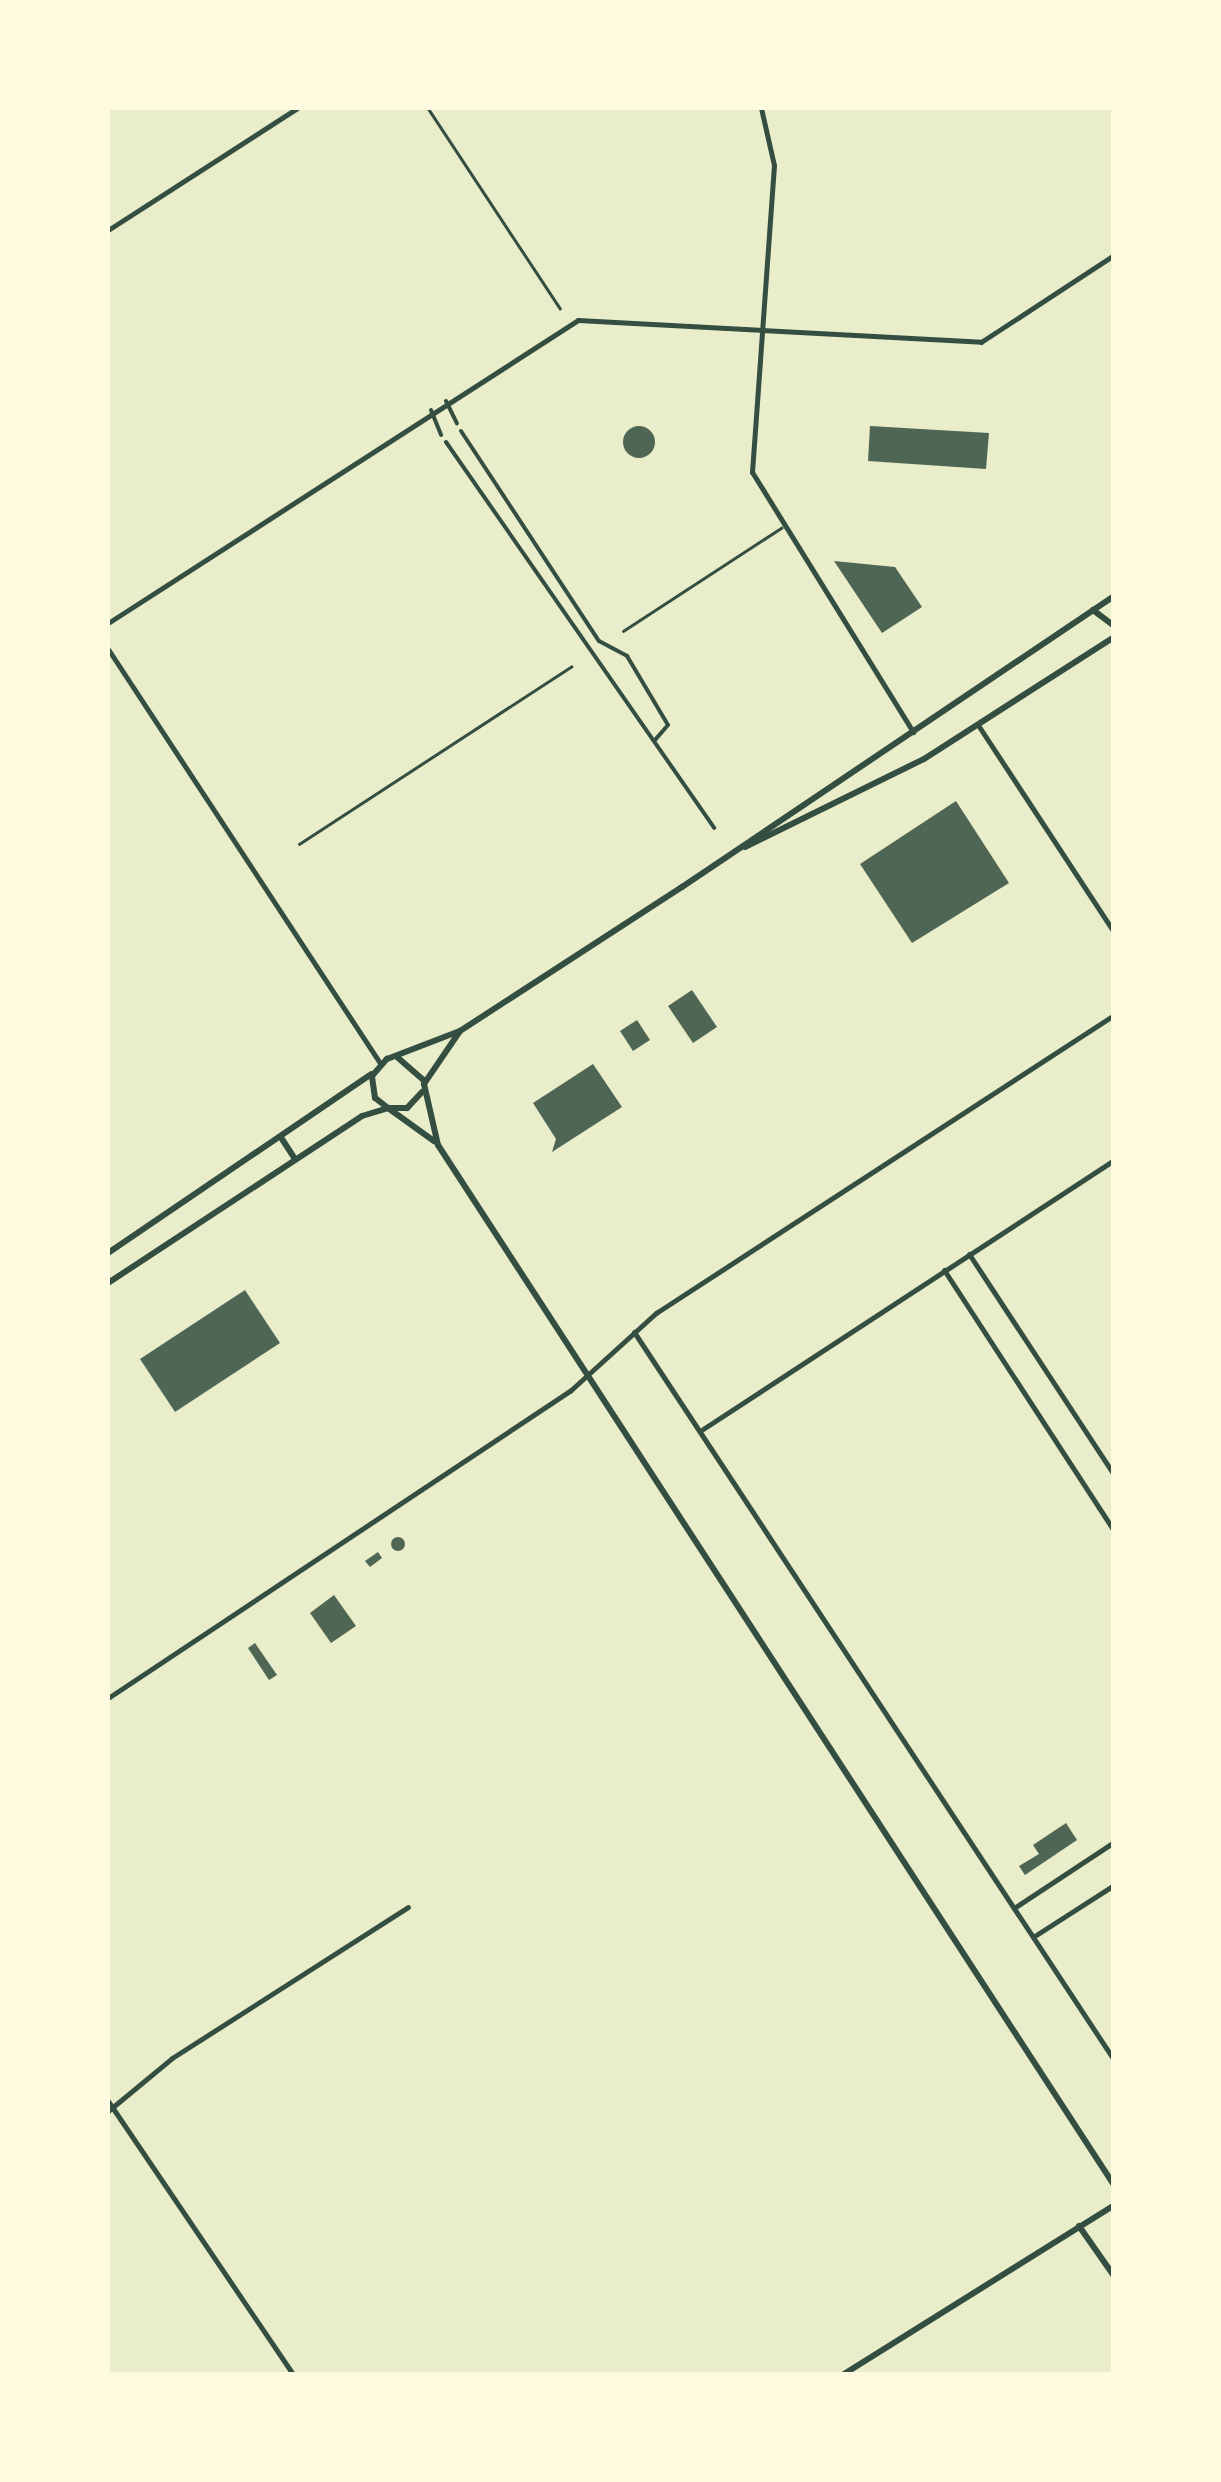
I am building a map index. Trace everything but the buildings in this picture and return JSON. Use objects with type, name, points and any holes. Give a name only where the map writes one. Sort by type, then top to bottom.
[{"type":"main road","points":[[108,1253],[282,1139],[380,1063],[460,1030],[739,849],[1114,596]]},
{"type":"main road","points":[[1086,612],[1106,613],[1114,626]]},
{"type":"main road","points":[[739,849],[978,725],[1114,636]]},
{"type":"main road","points":[[108,1283],[295,1159],[388,1108],[412,1105],[460,1030]]},
{"type":"main road","points":[[397,1057],[418,1067],[438,1145]]},
{"type":"main road","points":[[374,1070],[372,1092],[438,1145],[1114,2186]]},
{"type":"main road","points":[[282,1139],[295,1159]]},
{"type":"main road","points":[[844,2374],[1114,2205]]},
{"type":"main road","points":[[1079,2226],[1114,2276]]},
{"type":"street","points":[[108,230],[297,108]]},
{"type":"street","points":[[761,108],[774,165],[752,472],[780,528],[914,732]]},
{"type":"street","points":[[108,623],[432,410],[578,320],[982,342],[1114,255]]},
{"type":"street","points":[[446,401],[457,424]]},
{"type":"street","points":[[432,410],[441,435]]},
{"type":"street","points":[[461,431],[599,642],[627,656],[668,725],[654,741]]},
{"type":"street","points":[[446,442],[714,828]]},
{"type":"street","points":[[108,649],[380,1063]]},
{"type":"street","points":[[978,725],[1114,932]]},
{"type":"street","points":[[108,1698],[590,1376],[634,1332],[1114,1014]]},
{"type":"street","points":[[703,1429],[1114,1160]]},
{"type":"street","points":[[969,1254],[1114,1475]]},
{"type":"street","points":[[944,1270],[1114,1531]]},
{"type":"street","points":[[634,1332],[703,1429],[1114,2060]]},
{"type":"street","points":[[1014,1908],[1114,1842]]},
{"type":"street","points":[[1033,1937],[1114,1884]]},
{"type":"street","points":[[292,2374],[109,2106],[408,1907]]},
{"type":"lane","points":[[624,631],[780,528]]},
{"type":"lane","points":[[299,844],[572,667]]},
{"type":"path","points":[[428,108],[560,308]]}]
